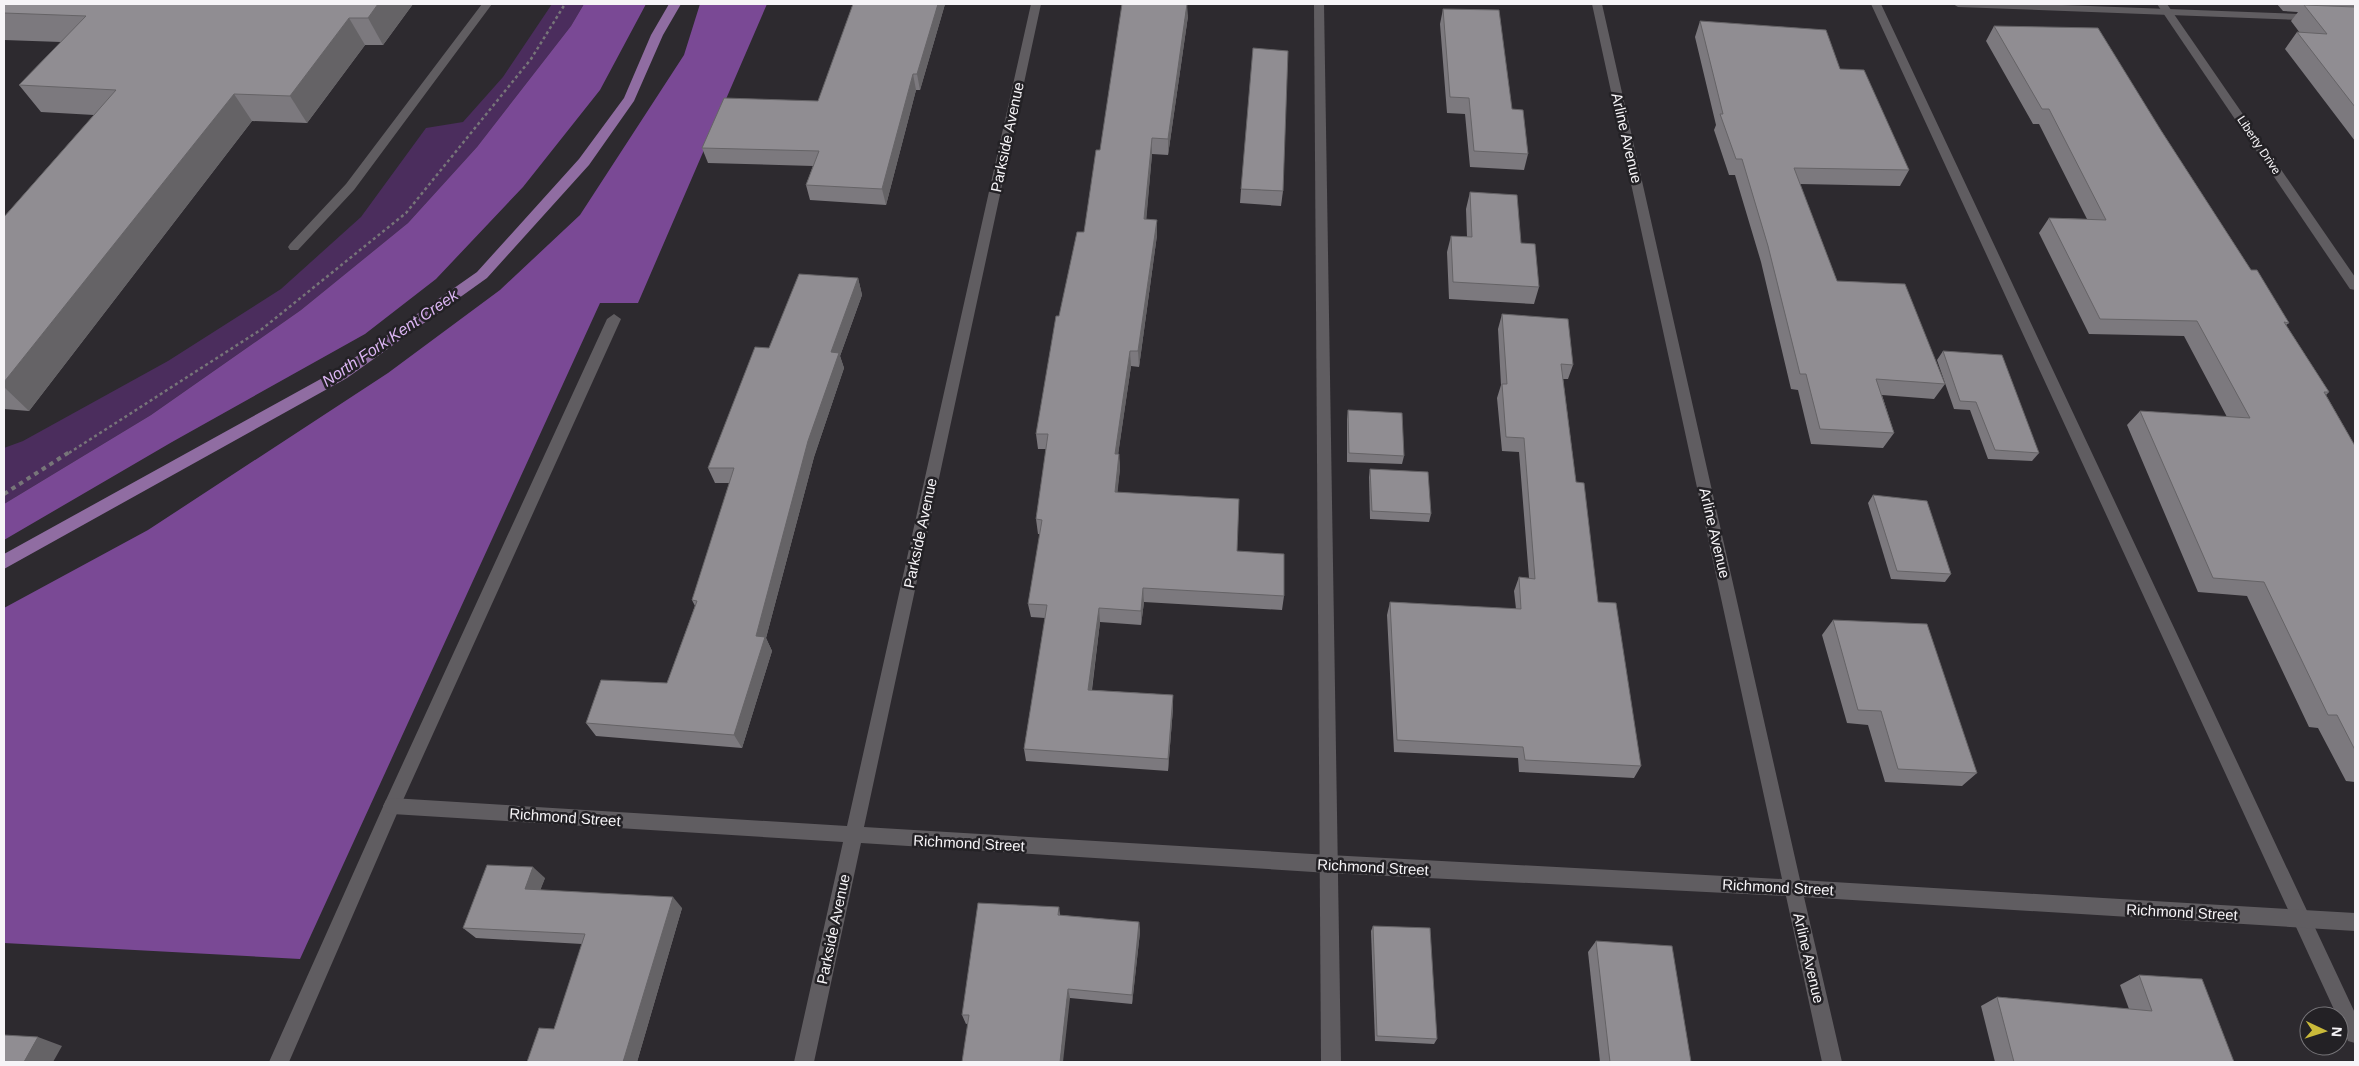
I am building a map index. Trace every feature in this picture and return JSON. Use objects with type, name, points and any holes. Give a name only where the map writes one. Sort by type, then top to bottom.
[{"type":"street","points":[[294,247],[350,187],[487,4]]},
{"type":"street","name":"Parkside Avenue","points":[[804,1062],[1036,4]]},
{"type":"street","points":[[1318,4],[1331,1062]]},
{"type":"street","name":"Arline Avenue","points":[[1597,4],[1832,1062]]},
{"type":"street","points":[[1876,4],[2355,1034]]},
{"type":"street","points":[[1958,4],[2165,8],[2355,19]]},
{"type":"street","name":"Liberty Drive","points":[[2165,8],[2355,286]]},
{"type":"street","points":[[279,1062],[392,806],[614,318]]},
{"type":"street","name":"Richmond Street","points":[[392,806],[853,836],[1330,864],[1793,888],[2355,922]]},
{"type":"shaded area","points":[[552,4],[584,4],[571,26],[477,147],[408,223],[301,310],[151,415],[4,504],[4,448],[23,441],[168,361],[281,289],[361,217],[426,128],[463,122],[503,77]]},
{"type":"shaded area","points":[[584,4],[646,4],[600,90],[523,187],[436,279],[365,334],[172,442],[4,540],[4,504],[151,415],[301,310],[408,223],[477,147],[571,26]]},
{"type":"shaded area","points":[[700,4],[767,4],[638,303],[600,303],[300,959],[4,943],[4,608],[148,530],[388,373],[500,290],[580,215],[684,55]]},
{"type":"building","points":[[4,4],[378,4],[368,18],[349,18],[290,96],[234,94],[4,382],[4,217],[116,90],[19,85],[86,16],[4,13]]},
{"type":"building","points":[[853,4],[938,4],[917,74],[913,74],[882,189],[806,185],[819,151],[702,148],[724,98],[818,101]]},
{"type":"building","points":[[1122,4],[1187,4],[1168,139],[1152,138],[1144,219],[1157,220],[1138,351],[1130,351],[1115,454],[1119,454],[1115,492],[1239,499],[1237,551],[1284,554],[1284,596],[1143,588],[1141,611],[1099,608],[1088,690],[1173,695],[1168,759],[1024,749],[1047,605],[1028,604],[1042,520],[1036,519],[1048,434],[1036,434],[1056,316],[1059,316],[1077,232],[1084,232],[1096,150],[1100,150]]},
{"type":"building","points":[[2304,5],[2355,7],[2355,107],[2297,32],[2327,34]]},
{"type":"building","points":[[1443,9],[1499,10],[1512,109],[1523,110],[1528,154],[1474,151],[1469,98],[1450,97]]},
{"type":"building","points":[[1700,21],[1826,30],[1840,69],[1864,70],[1909,170],[1794,168],[1837,281],[1905,284],[1945,384],[1876,379],[1894,433],[1820,429],[1806,374],[1800,374],[1768,246],[1742,159],[1736,159],[1720,114],[1723,114]]},
{"type":"building","points":[[1994,26],[2098,28],[2251,270],[2257,270],[2289,323],[2284,322],[2329,392],[2324,392],[2355,446],[2355,750],[2337,715],[2328,715],[2264,582],[2213,578],[2140,411],[2250,418],[2197,321],[2100,319],[2049,218],[2106,220],[2049,109],[2042,109]]},
{"type":"building","points":[[1253,48],[1288,51],[1283,191],[1241,189]]},
{"type":"building","points":[[1470,192],[1517,195],[1521,243],[1535,244],[1539,287],[1453,282],[1451,236],[1472,237]]},
{"type":"building","points":[[799,274],[858,278],[831,352],[839,353],[808,441],[756,636],[765,637],[734,735],[586,723],[601,680],[667,683],[697,601],[692,600],[734,468],[708,468],[755,347],[769,348]]},
{"type":"building","points":[[1502,314],[1568,319],[1573,365],[1561,364],[1576,482],[1584,483],[1598,602],[1616,603],[1641,766],[1525,760],[1523,747],[1397,740],[1390,602],[1521,609],[1519,577],[1535,579],[1524,438],[1506,437],[1502,384],[1507,384]]},
{"type":"building","points":[[1943,351],[2002,355],[2039,453],[1995,450],[1976,402],[1960,401]]},
{"type":"building","points":[[1348,410],[1402,413],[1404,456],[1349,453]]},
{"type":"building","points":[[1370,469],[1428,472],[1431,514],[1372,511]]},
{"type":"building","points":[[1873,495],[1927,501],[1951,574],[1897,571]]},
{"type":"building","points":[[1833,620],[1927,624],[1977,773],[1898,769],[1881,711],[1858,710]]},
{"type":"building","points":[[487,865],[533,867],[525,889],[673,897],[623,1062],[527,1062],[539,1028],[554,1029],[585,934],[463,928]]},
{"type":"building","points":[[978,903],[1059,907],[1058,915],[1139,922],[1132,995],[1068,989],[1060,1062],[962,1062],[969,1015],[962,1015]]},
{"type":"building","points":[[1373,926],[1430,928],[1437,1039],[1377,1036]]},
{"type":"building","points":[[1596,941],[1672,946],[1691,1062],[1610,1062]]},
{"type":"building","points":[[2139,975],[2202,979],[2234,1062],[2014,1062],[1997,997],[2152,1011]]},
{"type":"building","points":[[4,1035],[38,1037],[24,1062],[4,1062]]},
{"type":"waterway","name":"North Fork Kent Creek","points":[[4,562],[342,374],[482,275],[584,162],[630,98],[657,35],[675,4]]}]
